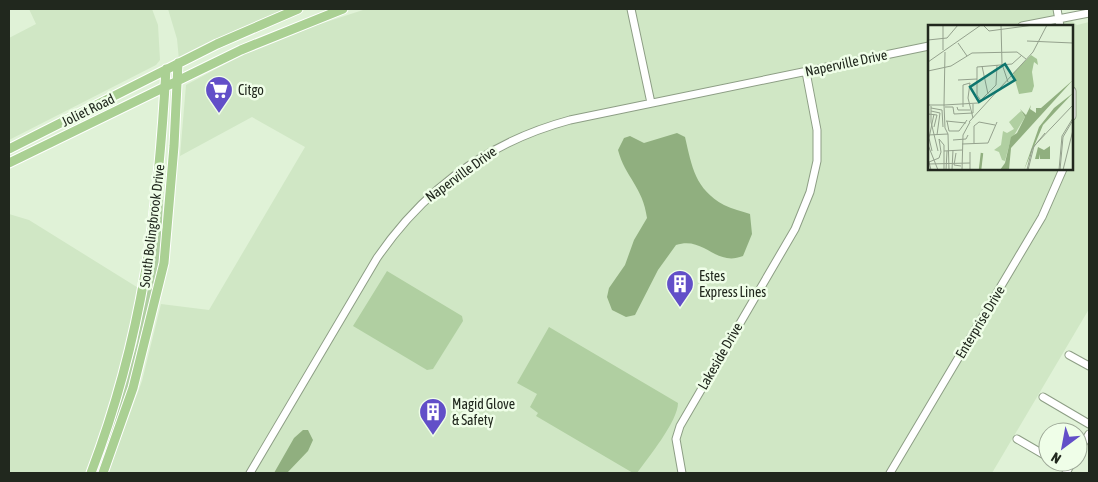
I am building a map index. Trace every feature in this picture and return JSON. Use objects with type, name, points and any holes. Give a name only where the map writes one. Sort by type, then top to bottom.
[{"type":"main road","name":"Joliet Road","points":[[9,149],[233,36],[298,9]]},
{"type":"main road","name":"Joliet Road","points":[[9,163],[261,41],[343,9]]},
{"type":"main road","name":"South Bolingbrook Drive","points":[[103,473],[133,388],[164,263],[178,64]]},
{"type":"main road","name":"South Bolingbrook Drive","points":[[92,473],[121,387],[141,306],[159,186],[166,69]]},
{"type":"street","points":[[631,9],[651,102]]},
{"type":"street","points":[[1057,9],[1059,22]]},
{"type":"street","points":[[1031,25],[1059,22],[1089,13]]},
{"type":"street","name":"Naperville Drive","points":[[250,473],[377,258],[395,232],[421,203],[488,151],[526,134],[570,120],[928,46]]},
{"type":"street","name":"Lakeside Drive","points":[[682,473],[676,439],[680,426],[795,229],[810,192],[817,161],[817,130],[806,72]]},
{"type":"street","name":"Enterprise Drive","points":[[890,473],[1042,217],[1063,170]]},
{"type":"street","points":[[1069,354],[1089,366]]},
{"type":"street","points":[[1043,397],[1089,424]]},
{"type":"street","points":[[1018,439],[1038,451]]},
{"type":"shaded area","points":[[29,9],[152,9],[158,25],[160,60],[156,65],[9,140],[9,38],[36,24]]},
{"type":"shaded area","points":[[168,9],[285,9],[287,12],[179,60],[177,39]]},
{"type":"shaded area","points":[[366,9],[1056,9],[1077,25],[1089,22],[1089,309],[992,473],[108,473],[142,381],[161,304],[209,310],[305,147],[252,117],[180,156],[186,85],[242,55],[317,25]]},
{"type":"shaded area","points":[[677,133],[685,137],[696,176],[701,184],[714,199],[730,208],[750,214],[752,234],[743,256],[733,258],[725,258],[695,244],[676,245],[658,270],[635,315],[626,317],[612,310],[607,297],[609,288],[625,265],[634,240],[647,218],[642,198],[625,168],[618,150],[624,138],[630,136],[644,143]]},
{"type":"shaded area","points":[[164,177],[160,264],[127,393],[100,473],[98,473],[137,343],[154,249]]},
{"type":"shaded area","points":[[9,214],[29,220],[140,289],[108,416],[86,473],[9,473]]},
{"type":"shaded area","points":[[387,271],[462,316],[463,321],[433,369],[427,370],[353,326]]},
{"type":"shaded area","points":[[549,327],[678,403],[677,411],[668,429],[637,473],[633,473],[536,416],[538,413],[530,407],[537,394],[517,383]]},
{"type":"shaded area","points":[[303,430],[308,430],[313,440],[308,451],[287,473],[274,473],[294,438]]},
{"type":"place","name":"Citgo","points":[[219,114]]},
{"type":"place","name":"Estes Express Lines","points":[[680,308]]},
{"type":"place","name":"Magid Glove & Safety","points":[[433,436]]}]
